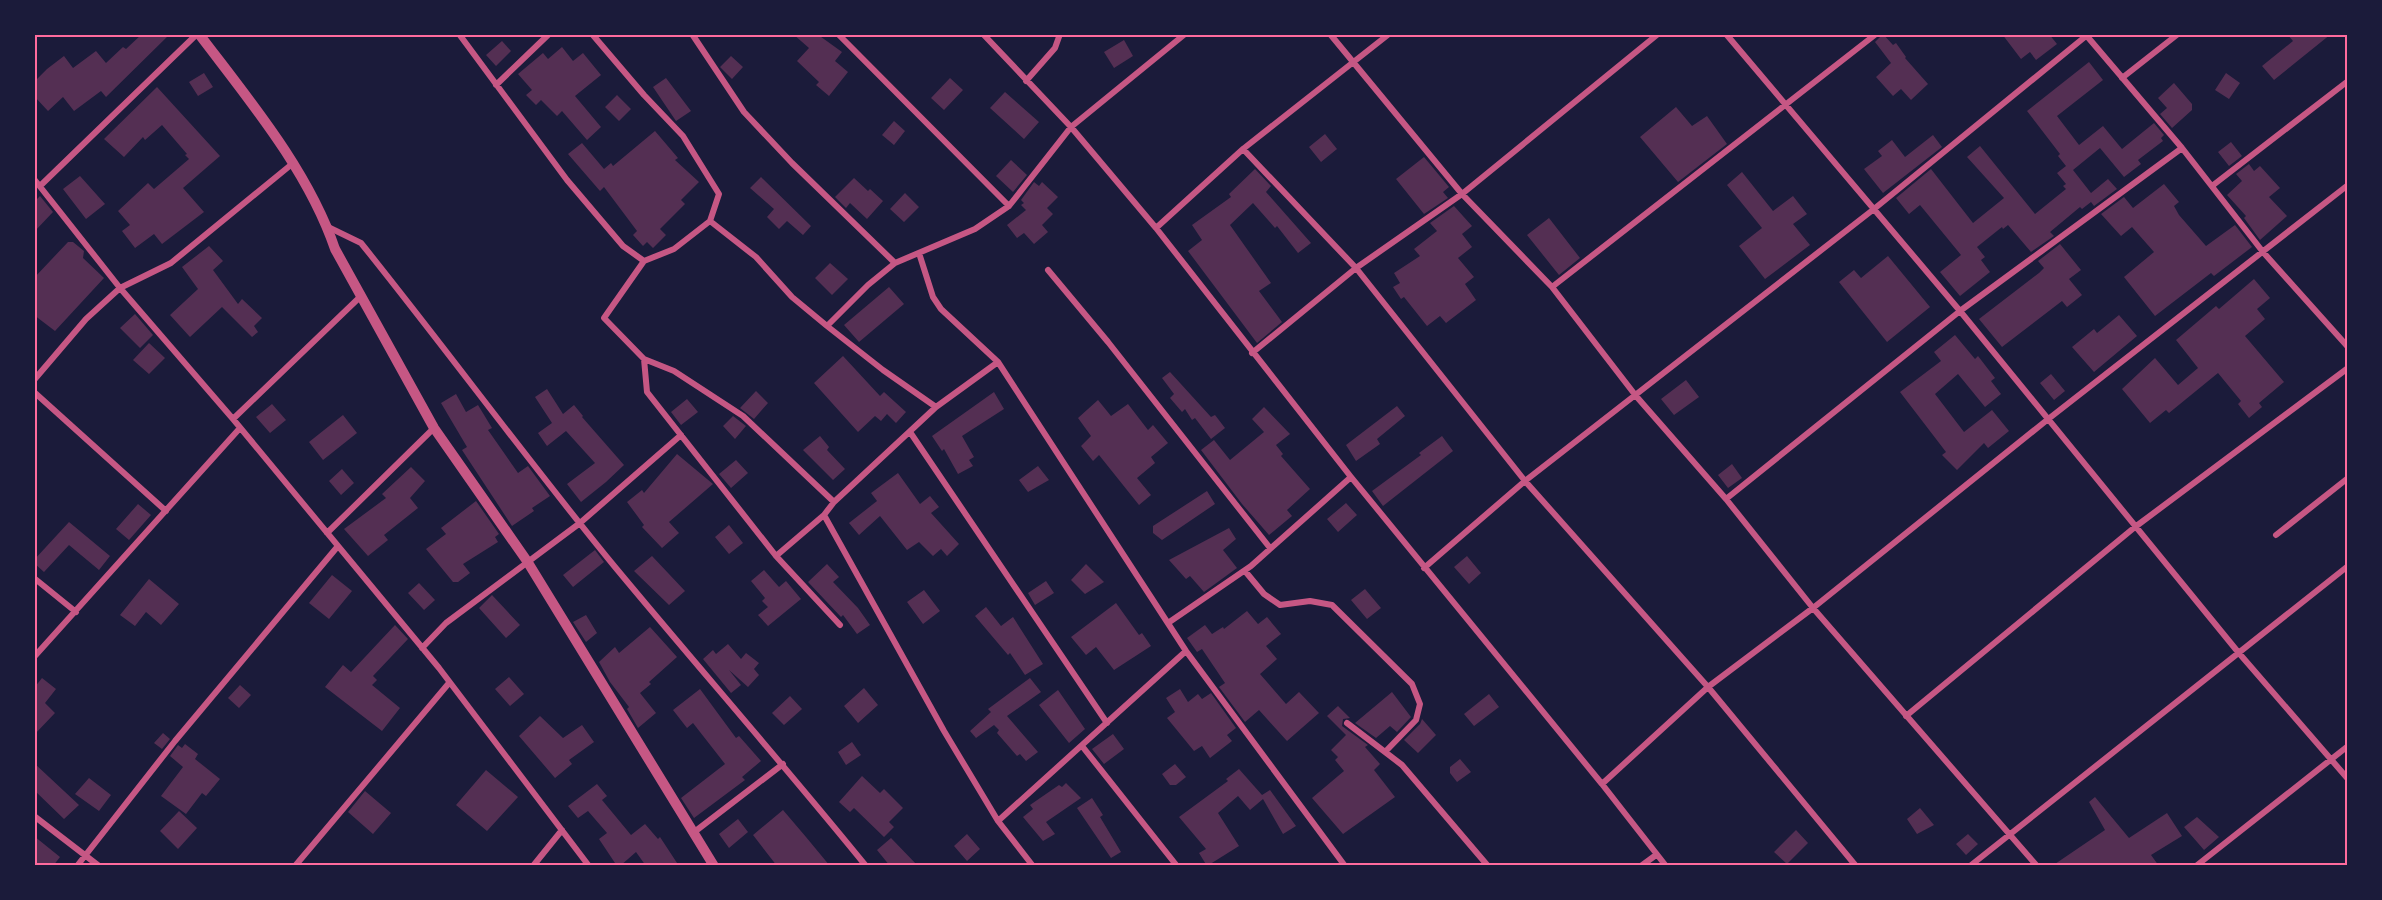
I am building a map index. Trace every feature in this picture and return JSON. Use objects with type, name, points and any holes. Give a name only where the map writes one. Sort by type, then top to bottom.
[{"type":"street","points":[[40,186],[198,34],[234,80],[292,164],[328,227],[335,249],[434,428],[527,561],[714,866]]},
{"type":"street","points":[[459,34],[567,180],[623,246],[644,261]]},
{"type":"street","points":[[496,85],[549,34]]},
{"type":"street","points":[[592,34],[644,95],[683,136],[719,194],[710,222],[674,249],[644,261],[604,318],[644,359],[674,371],[743,416],[834,502]]},
{"type":"street","points":[[692,34],[744,112],[792,163],[895,263]]},
{"type":"street","points":[[838,34],[1009,206]]},
{"type":"street","points":[[983,34],[1071,127],[1156,228],[1351,477],[1602,784],[1666,866]]},
{"type":"street","points":[[1026,81],[1055,48],[1060,34]]},
{"type":"street","points":[[827,326],[868,285],[895,263],[975,229],[1009,206],[1071,127],[1185,34]]},
{"type":"street","points":[[1330,34],[1462,194],[1552,286],[1636,396],[1726,499],[1813,608],[2037,866]]},
{"type":"street","points":[[1156,228],[1243,149],[1389,34]]},
{"type":"street","points":[[1252,353],[1356,268],[1462,194],[1658,34]]},
{"type":"street","points":[[1726,34],[1960,311],[2238,652],[2348,778]]},
{"type":"street","points":[[1552,286],[1876,34]]},
{"type":"street","points":[[2122,78],[2178,34]]},
{"type":"street","points":[[1424,568],[1525,481],[1874,209],[2086,35],[2182,148],[2263,252],[2348,347]]},
{"type":"street","points":[[2211,186],[2348,81]]},
{"type":"street","points":[[1726,499],[1960,311],[2182,148]]},
{"type":"street","points":[[1243,149],[1356,268],[1525,481],[1708,687],[1856,866]]},
{"type":"street","points":[[34,380],[86,319],[120,288],[171,262],[292,164]]},
{"type":"street","points":[[34,179],[120,288],[233,419],[422,648],[589,866]]},
{"type":"street","points":[[1602,784],[1708,687],[1813,608],[2047,420],[2348,185]]},
{"type":"street","points":[[710,222],[756,257],[792,297],[827,326],[883,370],[936,407]]},
{"type":"street","points":[[328,227],[361,243],[580,523],[866,866]]},
{"type":"street","points":[[919,253],[933,297],[941,309],[998,362],[1186,651],[1345,866]]},
{"type":"street","points":[[1048,270],[1108,342],[1270,548]]},
{"type":"street","points":[[233,419],[361,296]]},
{"type":"street","points":[[644,359],[647,392],[776,556],[840,625]]},
{"type":"street","points":[[776,556],[824,515],[834,502],[936,407],[998,362]]},
{"type":"street","points":[[1906,716],[2135,527],[2348,368]]},
{"type":"street","points":[[34,392],[166,511]]},
{"type":"street","points":[[34,657],[240,428]]},
{"type":"street","points":[[327,533],[434,428]]},
{"type":"street","points":[[910,432],[1107,723]]},
{"type":"street","points":[[422,648],[446,623],[580,523],[681,435]]},
{"type":"street","points":[[1168,623],[1245,571],[1351,477]]},
{"type":"street","points":[[2276,535],[2348,478]]},
{"type":"street","points":[[824,515],[998,821],[1033,866]]},
{"type":"street","points":[[77,866],[176,741],[338,546]]},
{"type":"street","points":[[1970,866],[2348,566]]},
{"type":"street","points":[[1245,571],[1264,594],[1280,605],[1310,601],[1332,605],[1412,684],[1420,704],[1416,720],[1384,752]]},
{"type":"street","points":[[34,578],[76,612]]},
{"type":"street","points":[[998,821],[1186,651]]},
{"type":"street","points":[[295,866],[449,683]]},
{"type":"street","points":[[1347,723],[1402,765],[1488,866]]},
{"type":"street","points":[[1082,746],[1177,866]]},
{"type":"street","points":[[2196,866],[2348,746]]},
{"type":"street","points":[[693,833],[783,764]]},
{"type":"street","points":[[34,816],[99,866]]},
{"type":"street","points":[[533,866],[562,830]]},
{"type":"street","points":[[1641,866],[1656,855]]},
{"type":"building","points":[[142,34],[170,34],[106,97],[101,91],[74,111],[63,97],[48,111],[34,96],[34,82],[64,56],[73,68],[96,51],[106,63]]},
{"type":"building","points":[[793,34],[817,34],[842,52],[835,61],[848,72],[829,96],[816,85],[819,82],[797,61],[809,48]]},
{"type":"building","points":[[1883,34],[1893,45],[1896,43],[1905,58],[1928,84],[1911,100],[1901,89],[1893,96],[1876,77],[1891,63],[1875,42]]},
{"type":"building","points":[[2002,34],[2049,34],[2057,44],[2036,60],[2030,52],[2021,59]]},
{"type":"building","points":[[2287,34],[2331,34],[2274,80],[2262,66],[2293,41]]},
{"type":"building","points":[[1124,40],[1133,56],[1114,68],[1104,52]]},
{"type":"building","points":[[502,41],[511,51],[496,66],[486,55]]},
{"type":"building","points":[[562,47],[573,61],[583,53],[601,75],[575,96],[601,127],[587,140],[562,111],[557,116],[541,100],[536,105],[526,95],[532,90],[518,74],[543,53],[548,59]]},
{"type":"building","points":[[731,56],[743,67],[732,79],[720,67]]},
{"type":"building","points":[[2089,62],[2103,80],[2057,116],[2079,145],[2103,126],[2122,149],[2154,123],[2164,135],[2161,138],[2163,141],[2138,160],[2141,164],[2124,177],[2100,148],[2073,170],[2091,193],[2108,179],[2117,189],[2094,206],[2091,202],[2082,209],[2080,207],[2050,232],[2054,236],[2031,252],[2008,225],[2003,229],[2002,227],[1977,247],[1985,257],[1981,260],[1990,272],[1960,296],[1940,272],[1961,255],[1920,205],[1909,214],[1896,198],[1931,169],[1973,223],[2004,198],[1967,157],[1980,146],[2035,214],[2066,189],[2063,186],[2066,184],[2057,173],[2066,166],[2058,156],[2060,154],[2027,111]]},
{"type":"building","points":[[204,73],[213,87],[198,96],[189,82]]},
{"type":"building","points":[[2226,73],[2240,83],[2229,99],[2215,90]]},
{"type":"building","points":[[666,78],[691,111],[676,121],[653,87]]},
{"type":"building","points":[[950,78],[963,90],[944,110],[931,98]]},
{"type":"building","points":[[2174,83],[2192,104],[2192,110],[2172,128],[2160,114],[2167,108],[2158,98]]},
{"type":"building","points":[[157,87],[220,156],[183,188],[204,212],[162,244],[154,234],[135,248],[122,231],[130,225],[118,211],[148,183],[154,189],[189,159],[162,125],[145,140],[143,137],[124,157],[104,139]]},
{"type":"building","points":[[1005,92],[1039,122],[1024,139],[990,108]]},
{"type":"building","points":[[617,95],[631,109],[619,121],[605,107]]},
{"type":"building","points":[[1676,107],[1692,126],[1707,116],[1727,144],[1678,182],[1640,137]]},
{"type":"building","points":[[894,121],[905,131],[894,145],[882,135]]},
{"type":"building","points":[[655,131],[678,158],[675,160],[699,182],[681,200],[685,204],[660,229],[666,235],[653,248],[647,242],[643,246],[633,235],[637,231],[604,187],[600,191],[568,154],[582,143],[604,169],[611,163],[613,166]]},
{"type":"building","points":[[1325,134],[1337,149],[1321,162],[1309,147]]},
{"type":"building","points":[[1933,135],[1942,147],[1883,193],[1864,169],[1882,156],[1878,151],[1892,140],[1905,157]]},
{"type":"building","points":[[2231,142],[2242,156],[2229,166],[2218,152]]},
{"type":"building","points":[[1424,157],[1449,187],[1443,192],[1448,198],[1424,214],[1396,179]]},
{"type":"building","points":[[1011,160],[1027,175],[1013,192],[996,176]]},
{"type":"building","points":[[2249,164],[2254,171],[2260,166],[2280,188],[2269,197],[2287,216],[2260,240],[2244,218],[2246,216],[2227,195],[2242,181],[2236,174]]},
{"type":"building","points":[[1255,169],[1271,186],[1266,192],[1311,243],[1298,253],[1277,226],[1275,228],[1253,203],[1230,225],[1271,283],[1259,291],[1282,322],[1257,343],[1188,251],[1202,240],[1192,225],[1231,197],[1229,194]]},
{"type":"building","points":[[1742,172],[1773,211],[1793,196],[1807,214],[1793,224],[1810,245],[1765,279],[1739,246],[1762,228],[1727,185]]},
{"type":"building","points":[[80,176],[105,204],[86,219],[63,189]]},
{"type":"building","points":[[761,177],[811,226],[803,235],[787,221],[779,229],[767,217],[774,209],[750,188]]},
{"type":"building","points":[[854,178],[883,201],[867,219],[850,203],[846,208],[835,197]]},
{"type":"building","points":[[1034,182],[1039,186],[1042,182],[1058,197],[1047,208],[1053,214],[1042,225],[1048,232],[1034,244],[1024,233],[1017,238],[1007,225],[1026,210],[1021,205],[1024,203],[1021,200]]},
{"type":"building","points":[[2164,184],[2179,202],[2174,206],[2179,215],[2206,246],[2235,225],[2252,247],[2214,276],[2211,273],[2155,316],[2124,277],[2154,252],[2132,227],[2121,236],[2101,214],[2124,197],[2133,208]]},
{"type":"building","points":[[905,193],[919,207],[904,222],[890,209]]},
{"type":"building","points":[[40,196],[53,212],[34,232],[34,202]]},
{"type":"building","points":[[1454,206],[1472,226],[1462,234],[1472,247],[1458,258],[1474,277],[1465,284],[1476,300],[1446,323],[1440,316],[1427,326],[1404,297],[1401,299],[1393,287],[1400,283],[1394,273],[1420,256],[1414,249],[1437,231],[1430,223]]},
{"type":"building","points":[[1549,218],[1580,258],[1559,275],[1527,235]]},
{"type":"building","points":[[68,242],[73,242],[84,251],[83,258],[104,278],[55,331],[34,315],[34,278]]},
{"type":"building","points":[[2060,244],[2081,270],[2069,279],[2082,295],[2067,307],[2062,301],[2002,347],[1979,319],[2039,273],[2044,268],[2038,261]]},
{"type":"building","points":[[209,246],[223,261],[213,270],[238,304],[242,299],[262,318],[254,326],[258,332],[252,337],[222,307],[190,337],[170,315],[198,289],[182,267]]},
{"type":"building","points":[[1888,256],[1930,307],[1887,342],[1839,282],[1854,270],[1861,278]]},
{"type":"building","points":[[830,263],[848,279],[832,295],[815,278]]},
{"type":"building","points":[[2254,279],[2270,298],[2257,309],[2265,319],[2245,336],[2284,382],[2259,403],[2262,407],[2249,418],[2238,404],[2241,401],[2218,373],[2169,413],[2166,410],[2150,423],[2122,389],[2155,358],[2178,385],[2198,368],[2176,340],[2216,306],[2219,309]]},
{"type":"building","points":[[889,287],[904,304],[859,342],[844,325]]},
{"type":"building","points":[[135,314],[153,335],[140,348],[120,328]]},
{"type":"building","points":[[2119,315],[2137,336],[2094,372],[2072,347],[2094,329],[2097,333]]},
{"type":"building","points":[[1955,335],[1975,359],[1978,356],[1995,378],[1991,381],[2001,394],[1985,407],[1958,374],[1935,394],[1964,432],[1992,410],[2009,431],[1988,448],[1984,443],[1957,470],[1942,455],[1946,452],[1900,392],[1941,361],[1934,352]]},
{"type":"building","points":[[149,343],[165,358],[149,374],[133,360]]},
{"type":"building","points":[[843,356],[880,396],[884,392],[906,412],[896,423],[887,414],[881,421],[875,416],[858,432],[814,383]]},
{"type":"building","points":[[1170,372],[1211,417],[1215,415],[1225,428],[1211,439],[1195,418],[1192,420],[1185,409],[1182,412],[1170,398],[1174,394],[1162,378]]},
{"type":"building","points":[[2051,374],[2065,391],[2054,400],[2040,383]]},
{"type":"building","points":[[1686,380],[1699,397],[1674,415],[1661,399]]},
{"type":"building","points":[[547,389],[563,414],[574,405],[624,465],[581,502],[567,484],[595,463],[566,431],[547,446],[538,433],[552,423],[535,397]]},
{"type":"building","points":[[756,391],[768,403],[754,419],[740,408]]},
{"type":"building","points":[[994,392],[1004,409],[962,436],[974,457],[969,460],[973,466],[958,474],[944,449],[942,451],[932,436]]},
{"type":"building","points":[[456,394],[466,412],[478,405],[492,428],[488,430],[518,473],[528,466],[550,496],[532,508],[534,511],[512,526],[462,450],[467,447],[441,403]]},
{"type":"building","points":[[687,399],[698,412],[681,425],[671,412]]},
{"type":"building","points":[[1098,400],[1111,416],[1128,404],[1148,430],[1153,425],[1168,443],[1151,457],[1155,463],[1137,478],[1151,495],[1139,505],[1099,455],[1093,461],[1081,446],[1091,436],[1078,418]]},
{"type":"building","points":[[272,404],[286,420],[270,433],[256,417]]},
{"type":"building","points":[[1397,406],[1405,416],[1377,439],[1380,444],[1356,461],[1346,445]]},
{"type":"building","points":[[1264,407],[1290,434],[1276,445],[1283,454],[1281,456],[1310,489],[1287,510],[1292,516],[1269,535],[1201,450],[1214,440],[1230,460],[1264,432],[1252,419]]},
{"type":"building","points":[[343,415],[357,433],[323,460],[309,442]]},
{"type":"building","points":[[733,416],[746,426],[735,439],[723,426]]},
{"type":"building","points":[[820,436],[829,447],[827,450],[845,469],[833,480],[803,450]]},
{"type":"building","points":[[1442,436],[1453,451],[1383,506],[1372,491],[1421,455],[1419,453]]},
{"type":"building","points":[[677,454],[713,484],[669,522],[679,533],[662,548],[642,527],[644,525],[627,502],[642,490],[644,493]]},
{"type":"building","points":[[736,460],[748,473],[731,488],[719,474]]},
{"type":"building","points":[[1732,464],[1742,478],[1728,488],[1718,475]]},
{"type":"building","points":[[1038,466],[1049,480],[1028,492],[1019,480]]},
{"type":"building","points":[[411,467],[425,481],[410,498],[418,508],[384,535],[388,540],[368,556],[344,529],[386,498],[382,494]]},
{"type":"building","points":[[342,469],[354,483],[341,495],[329,481]]},
{"type":"building","points":[[898,473],[920,504],[930,496],[939,507],[931,513],[959,544],[947,556],[941,549],[933,556],[919,542],[907,550],[880,516],[859,535],[849,523],[877,501],[871,493]]},
{"type":"building","points":[[1207,491],[1215,504],[1162,540],[1153,533],[1153,526]]},
{"type":"building","points":[[476,501],[499,534],[495,537],[498,542],[463,564],[470,573],[458,582],[453,582],[426,549],[446,534],[441,528]]},
{"type":"building","points":[[1346,503],[1357,515],[1338,532],[1327,519]]},
{"type":"building","points":[[138,504],[151,515],[129,540],[116,529]]},
{"type":"building","points":[[69,522],[110,556],[99,570],[69,545],[44,572],[34,563],[34,560]]},
{"type":"building","points":[[729,525],[743,543],[729,554],[715,537]]},
{"type":"building","points":[[1229,528],[1236,539],[1223,550],[1237,568],[1204,592],[1190,576],[1186,579],[1169,560]]},
{"type":"building","points":[[595,550],[604,562],[573,587],[563,575]]},
{"type":"building","points":[[652,556],[685,591],[669,605],[634,571]]},
{"type":"building","points":[[1467,556],[1481,573],[1469,584],[1454,567]]},
{"type":"building","points":[[827,564],[839,577],[833,582],[858,608],[870,625],[857,634],[843,615],[841,617],[808,582]]},
{"type":"building","points":[[1086,564],[1104,582],[1085,594],[1071,580]]},
{"type":"building","points":[[764,570],[779,587],[786,581],[801,599],[768,626],[758,615],[768,607],[762,601],[765,598],[751,581]]},
{"type":"building","points":[[332,575],[352,591],[329,619],[309,603]]},
{"type":"building","points":[[149,579],[179,604],[161,625],[146,612],[135,626],[120,615]]},
{"type":"building","points":[[1046,581],[1054,593],[1035,605],[1028,593]]},
{"type":"building","points":[[419,583],[435,600],[424,610],[408,593]]},
{"type":"building","points":[[1365,589],[1381,608],[1367,619],[1351,600]]},
{"type":"building","points":[[924,590],[940,611],[923,624],[907,602]]},
{"type":"building","points":[[492,595],[520,625],[506,638],[479,608]]},
{"type":"building","points":[[1116,603],[1139,635],[1142,633],[1151,646],[1114,670],[1096,647],[1086,655],[1071,637]]},
{"type":"building","points":[[986,607],[1001,626],[1013,617],[1043,664],[1025,675],[1010,653],[1008,655],[975,616]]},
{"type":"building","points":[[1247,611],[1258,624],[1267,617],[1281,634],[1266,646],[1277,659],[1260,674],[1286,704],[1299,692],[1319,713],[1287,741],[1259,710],[1245,722],[1219,687],[1225,683],[1202,649],[1197,652],[1187,638],[1205,625],[1212,634],[1223,627],[1224,629]]},
{"type":"building","points":[[586,615],[597,633],[586,642],[573,622]]},
{"type":"building","points":[[395,625],[408,639],[373,676],[377,680],[372,685],[400,708],[382,731],[325,687],[343,665],[351,672]]},
{"type":"building","points":[[650,627],[677,657],[640,693],[656,713],[638,728],[627,709],[629,707],[610,682],[599,662],[615,647],[619,653]]},
{"type":"building","points":[[728,644],[741,659],[746,653],[759,663],[754,669],[759,675],[748,687],[729,670],[741,685],[731,693],[703,659],[713,650],[716,654]]},
{"type":"building","points":[[509,677],[524,694],[510,706],[495,689]]},
{"type":"building","points":[[42,678],[56,689],[45,703],[55,713],[34,735],[34,688]]},
{"type":"building","points":[[1030,678],[1041,692],[1007,716],[1038,752],[1026,761],[1020,754],[1017,756],[997,733],[999,730],[994,725],[976,738],[970,731],[991,712],[988,709]]},
{"type":"building","points":[[240,685],[251,695],[239,708],[228,698]]},
{"type":"building","points":[[864,688],[878,705],[858,723],[844,706]]},
{"type":"building","points":[[700,689],[736,738],[739,736],[761,761],[742,777],[745,780],[694,818],[681,798],[725,764],[693,723],[687,728],[673,710]]},
{"type":"building","points":[[1180,689],[1188,702],[1198,694],[1202,699],[1211,693],[1236,728],[1227,735],[1232,741],[1210,758],[1202,746],[1194,751],[1167,718],[1175,712],[1166,698]]},
{"type":"building","points":[[1058,690],[1085,729],[1069,743],[1039,705]]},
{"type":"building","points":[[1392,692],[1411,717],[1397,732],[1390,726],[1376,738],[1355,723]]},
{"type":"building","points":[[1489,694],[1499,707],[1474,726],[1464,714]]},
{"type":"building","points":[[790,696],[802,709],[784,725],[772,713]]},
{"type":"building","points":[[1338,706],[1350,718],[1343,719],[1342,726],[1368,745],[1365,747],[1380,764],[1374,770],[1395,797],[1343,834],[1312,798],[1344,771],[1335,760],[1338,757],[1331,750],[1346,735],[1327,716]]},
{"type":"building","points":[[540,716],[563,738],[582,725],[594,742],[569,760],[572,764],[555,778],[519,736]]},
{"type":"building","points":[[1422,719],[1436,735],[1418,753],[1404,740]]},
{"type":"building","points":[[163,733],[170,739],[162,749],[154,743]]},
{"type":"building","points":[[1113,734],[1124,749],[1104,764],[1092,749]]},
{"type":"building","points":[[852,742],[861,755],[846,765],[838,752]]},
{"type":"building","points":[[185,744],[198,754],[195,759],[220,779],[206,796],[202,793],[186,814],[161,796],[183,767],[170,756],[178,745],[182,748]]},
{"type":"building","points":[[1460,759],[1471,772],[1457,782],[1450,773],[1450,767]]},
{"type":"building","points":[[34,763],[79,805],[64,819],[34,790]]},
{"type":"building","points":[[1175,764],[1186,777],[1176,785],[1170,785],[1162,774]]},
{"type":"building","points":[[1239,769],[1262,795],[1270,790],[1296,826],[1283,834],[1263,799],[1250,810],[1238,796],[1218,813],[1239,846],[1207,866],[1199,853],[1206,849],[1179,817],[1228,781],[1226,779]]},
{"type":"building","points":[[486,770],[518,797],[487,831],[456,805]]},
{"type":"building","points":[[862,776],[880,793],[884,789],[903,808],[889,822],[894,827],[884,837],[854,808],[850,812],[839,802]]},
{"type":"building","points":[[89,778],[111,795],[99,811],[75,794]]},
{"type":"building","points":[[1066,783],[1081,798],[1046,822],[1055,834],[1043,841],[1023,817],[1033,809],[1030,805],[1059,785],[1062,787]]},
{"type":"building","points":[[597,784],[607,796],[602,800],[631,835],[645,824],[658,839],[660,837],[679,866],[646,866],[636,852],[617,866],[599,839],[607,833],[588,811],[578,818],[568,806]]},
{"type":"building","points":[[365,791],[391,813],[373,834],[348,812]]},
{"type":"building","points":[[2095,797],[2129,838],[2167,813],[2182,836],[2151,855],[2159,866],[2052,866],[2105,830],[2089,802]]},
{"type":"building","points":[[1092,798],[1103,815],[1100,817],[1121,852],[1111,858],[1077,808]]},
{"type":"building","points":[[1920,808],[1934,825],[1917,834],[1907,819]]},
{"type":"building","points":[[783,810],[830,866],[777,866],[753,835]]},
{"type":"building","points":[[179,811],[197,828],[178,849],[160,831]]},
{"type":"building","points":[[2197,817],[2219,837],[2204,850],[2184,827]]},
{"type":"building","points":[[738,819],[748,832],[729,848],[719,834]]},
{"type":"building","points":[[1796,830],[1808,843],[1787,864],[1774,852]]},
{"type":"building","points":[[967,834],[980,849],[967,861],[954,846]]},
{"type":"building","points":[[1968,834],[1978,844],[1966,855],[1956,844]]},
{"type":"building","points":[[34,836],[60,857],[53,866],[34,866]]},
{"type":"building","points":[[891,838],[918,866],[890,866],[877,850]]}]
